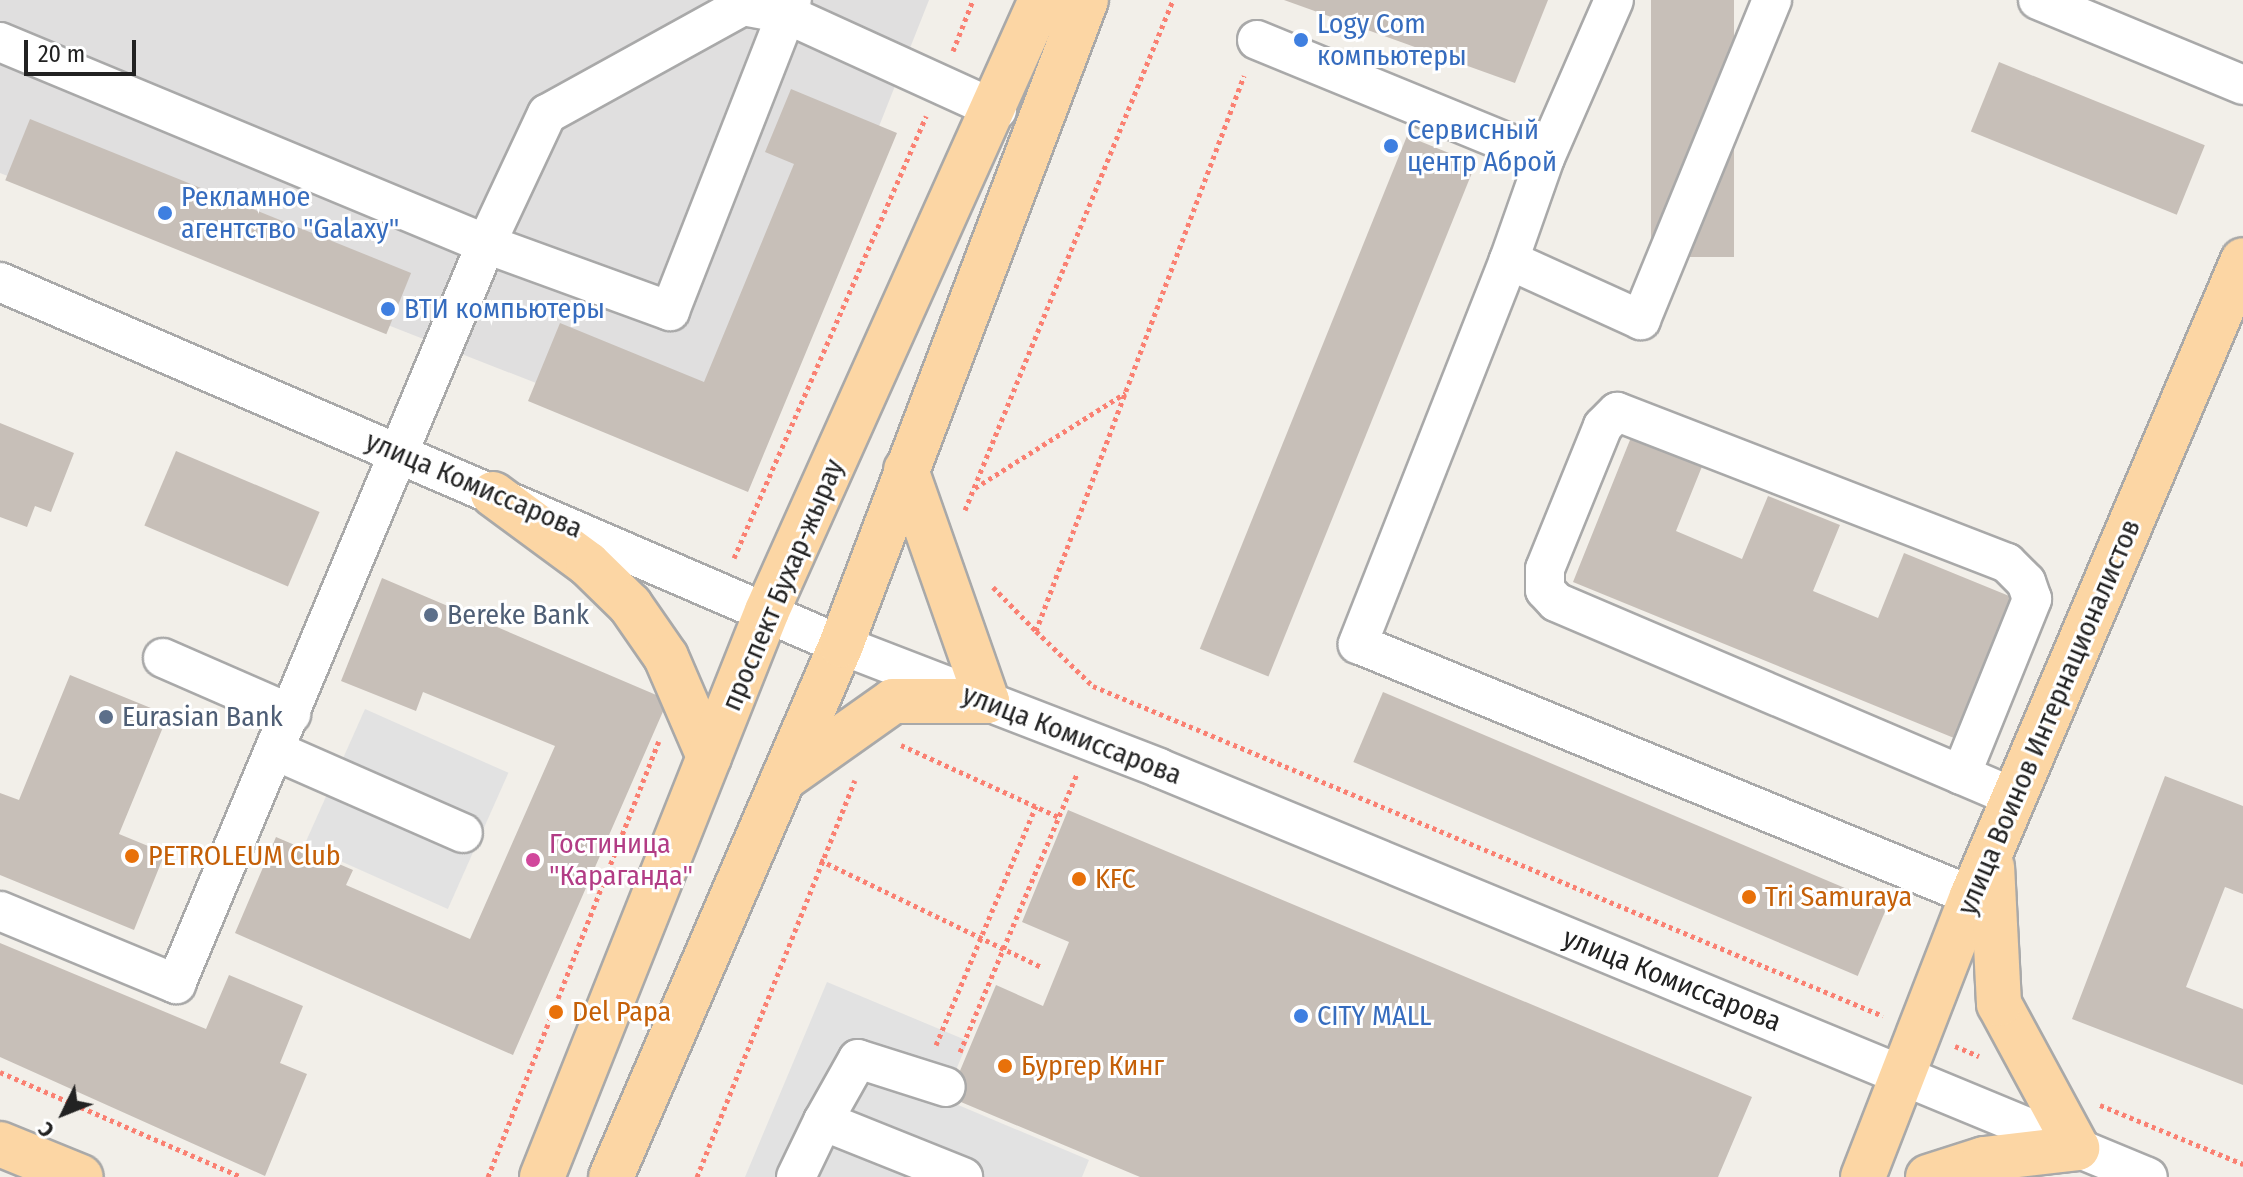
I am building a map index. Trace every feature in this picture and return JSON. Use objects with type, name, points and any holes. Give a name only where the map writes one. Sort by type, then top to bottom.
[{"type":"main road","name":"проспект Бухар-жырау","points":[[542,1177],[767,611],[997,110],[1041,0]]},
{"type":"main road","points":[[611,1177],[841,645],[1086,0]]},
{"type":"main road","name":"улица Воинов Интернационалистов","points":[[1863,1177],[1972,896],[2243,260]]},
{"type":"main road","points":[[782,780],[893,701],[987,701],[906,470]]},
{"type":"main road","points":[[493,494],[588,564],[630,605],[680,688],[709,757]]},
{"type":"main road","points":[[1928,1177],[1984,1159],[2077,1148],[2037,1080],[1999,1004],[1992,848]]},
{"type":"main road","points":[[0,1144],[81,1177]]},
{"type":"street","points":[[1614,0],[1545,158],[1509,260],[1358,644],[1972,896]]},
{"type":"street","points":[[1509,260],[1641,320],[1772,0]]},
{"type":"street","points":[[2038,0],[2243,85]]},
{"type":"street","points":[[0,911],[176,984],[486,244],[547,114],[743,6],[789,7],[939,84],[997,110]]},
{"type":"street","points":[[0,42],[486,244],[670,311],[789,7]]},
{"type":"street","points":[[1257,40],[1545,158]]},
{"type":"street","name":"улица Комиссарова","points":[[0,282],[841,645],[1092,742],[2148,1177]]},
{"type":"street","points":[[1961,775],[2032,599],[2026,582],[2007,563],[1617,412],[1603,426],[1545,569],[1545,590],[1556,602],[1961,775],[2014,797]]},
{"type":"street","points":[[163,658],[291,714]]},
{"type":"street","points":[[276,751],[463,833]]},
{"type":"street","points":[[796,1177],[858,1059],[934,1083]]},
{"type":"street","points":[[823,1121],[963,1177]]},
{"type":"path","points":[[720,591],[973,0]]},
{"type":"path","points":[[966,523],[974,488],[1173,0]]},
{"type":"path","points":[[1036,631],[1257,40]]},
{"type":"path","points":[[974,488],[1125,393]]},
{"type":"path","points":[[985,580],[1093,686],[2037,1080]]},
{"type":"path","points":[[488,1177],[680,688]]},
{"type":"path","points":[[892,740],[1059,817]]},
{"type":"path","points":[[934,1083],[1001,948],[1092,742]]},
{"type":"path","points":[[697,1177],[820,860],[861,766]]},
{"type":"path","points":[[934,1083],[980,937],[1036,806]]},
{"type":"path","points":[[820,860],[1041,967]]},
{"type":"path","points":[[0,1072],[241,1177]]},
{"type":"path","points":[[2096,1104],[2243,1164]]},
{"type":"shaded area","points":[[0,0],[929,0],[745,465],[0,173]]},
{"type":"shaded area","points":[[365,709],[508,773],[448,909],[304,845]]},
{"type":"shaded area","points":[[827,982],[968,1041],[944,1099],[1089,1160],[1082,1177],[745,1177]]},
{"type":"building","points":[[1284,0],[1548,0],[1515,83]]},
{"type":"building","points":[[1651,0],[1734,0],[1734,257],[1651,257]]},
{"type":"building","points":[[1999,62],[2205,145],[2177,215],[1971,132]]},
{"type":"building","points":[[791,89],[897,133],[748,492],[528,401],[560,323],[704,382],[794,164],[765,152]]},
{"type":"building","points":[[30,119],[411,273],[386,334],[5,180]]},
{"type":"building","points":[[1407,136],[1476,164],[1268,676],[1200,649]]},
{"type":"building","points":[[0,423],[74,453],[51,512],[35,506],[27,527],[0,517]]},
{"type":"building","points":[[1632,435],[1703,464],[1676,531],[1742,559],[1768,496],[1840,525],[1813,591],[1878,618],[1904,553],[2019,600],[1976,706],[1968,702],[1954,738],[1573,582]]},
{"type":"building","points":[[176,451],[320,512],[288,587],[144,526]]},
{"type":"building","points":[[382,578],[668,700],[513,1055],[235,933],[276,837],[353,870],[346,885],[470,939],[555,746],[423,692],[416,711],[341,681]]},
{"type":"building","points":[[70,675],[168,715],[119,834],[165,853],[134,930],[0,875],[0,793],[19,800]]},
{"type":"building","points":[[1383,692],[1887,906],[1858,976],[1353,762]]},
{"type":"building","points":[[2165,776],[2243,806],[2243,894],[2225,887],[2186,987],[2243,1009],[2243,1085],[2072,1019]]},
{"type":"building","name":"CITY MALL","points":[[1068,810],[1752,1097],[1718,1177],[1140,1177],[949,1097],[996,985],[1043,1006],[1069,942],[1022,922]]},
{"type":"building","points":[[0,943],[206,1029],[229,975],[303,1006],[280,1063],[307,1074],[265,1176],[0,1057]]},
{"type":"place","name":"Logy Com компьютеры","points":[[1301,40]]},
{"type":"place","name":"Сервисный центр Аброй","points":[[1391,146]]},
{"type":"place","name":"Рекламное агентство \"Galaxy\"","points":[[165,213]]},
{"type":"place","name":"ВТИ компьютеры","points":[[388,309]]},
{"type":"place","name":"Bereke Bank","points":[[431,615]]},
{"type":"place","name":"Eurasian Bank","points":[[106,717]]},
{"type":"place","name":"PETROLEUM Club","points":[[132,856]]},
{"type":"place","name":"Гостиница \"Караганда\"","points":[[533,860]]},
{"type":"place","name":"KFC","points":[[1079,879]]},
{"type":"place","name":"Tri Samuraya","points":[[1749,897]]},
{"type":"place","name":"Del Papa","points":[[556,1012]]},
{"type":"place","name":"CITY MALL","points":[[1301,1016]]},
{"type":"place","name":"Бургер Кинг","points":[[1005,1066]]}]
